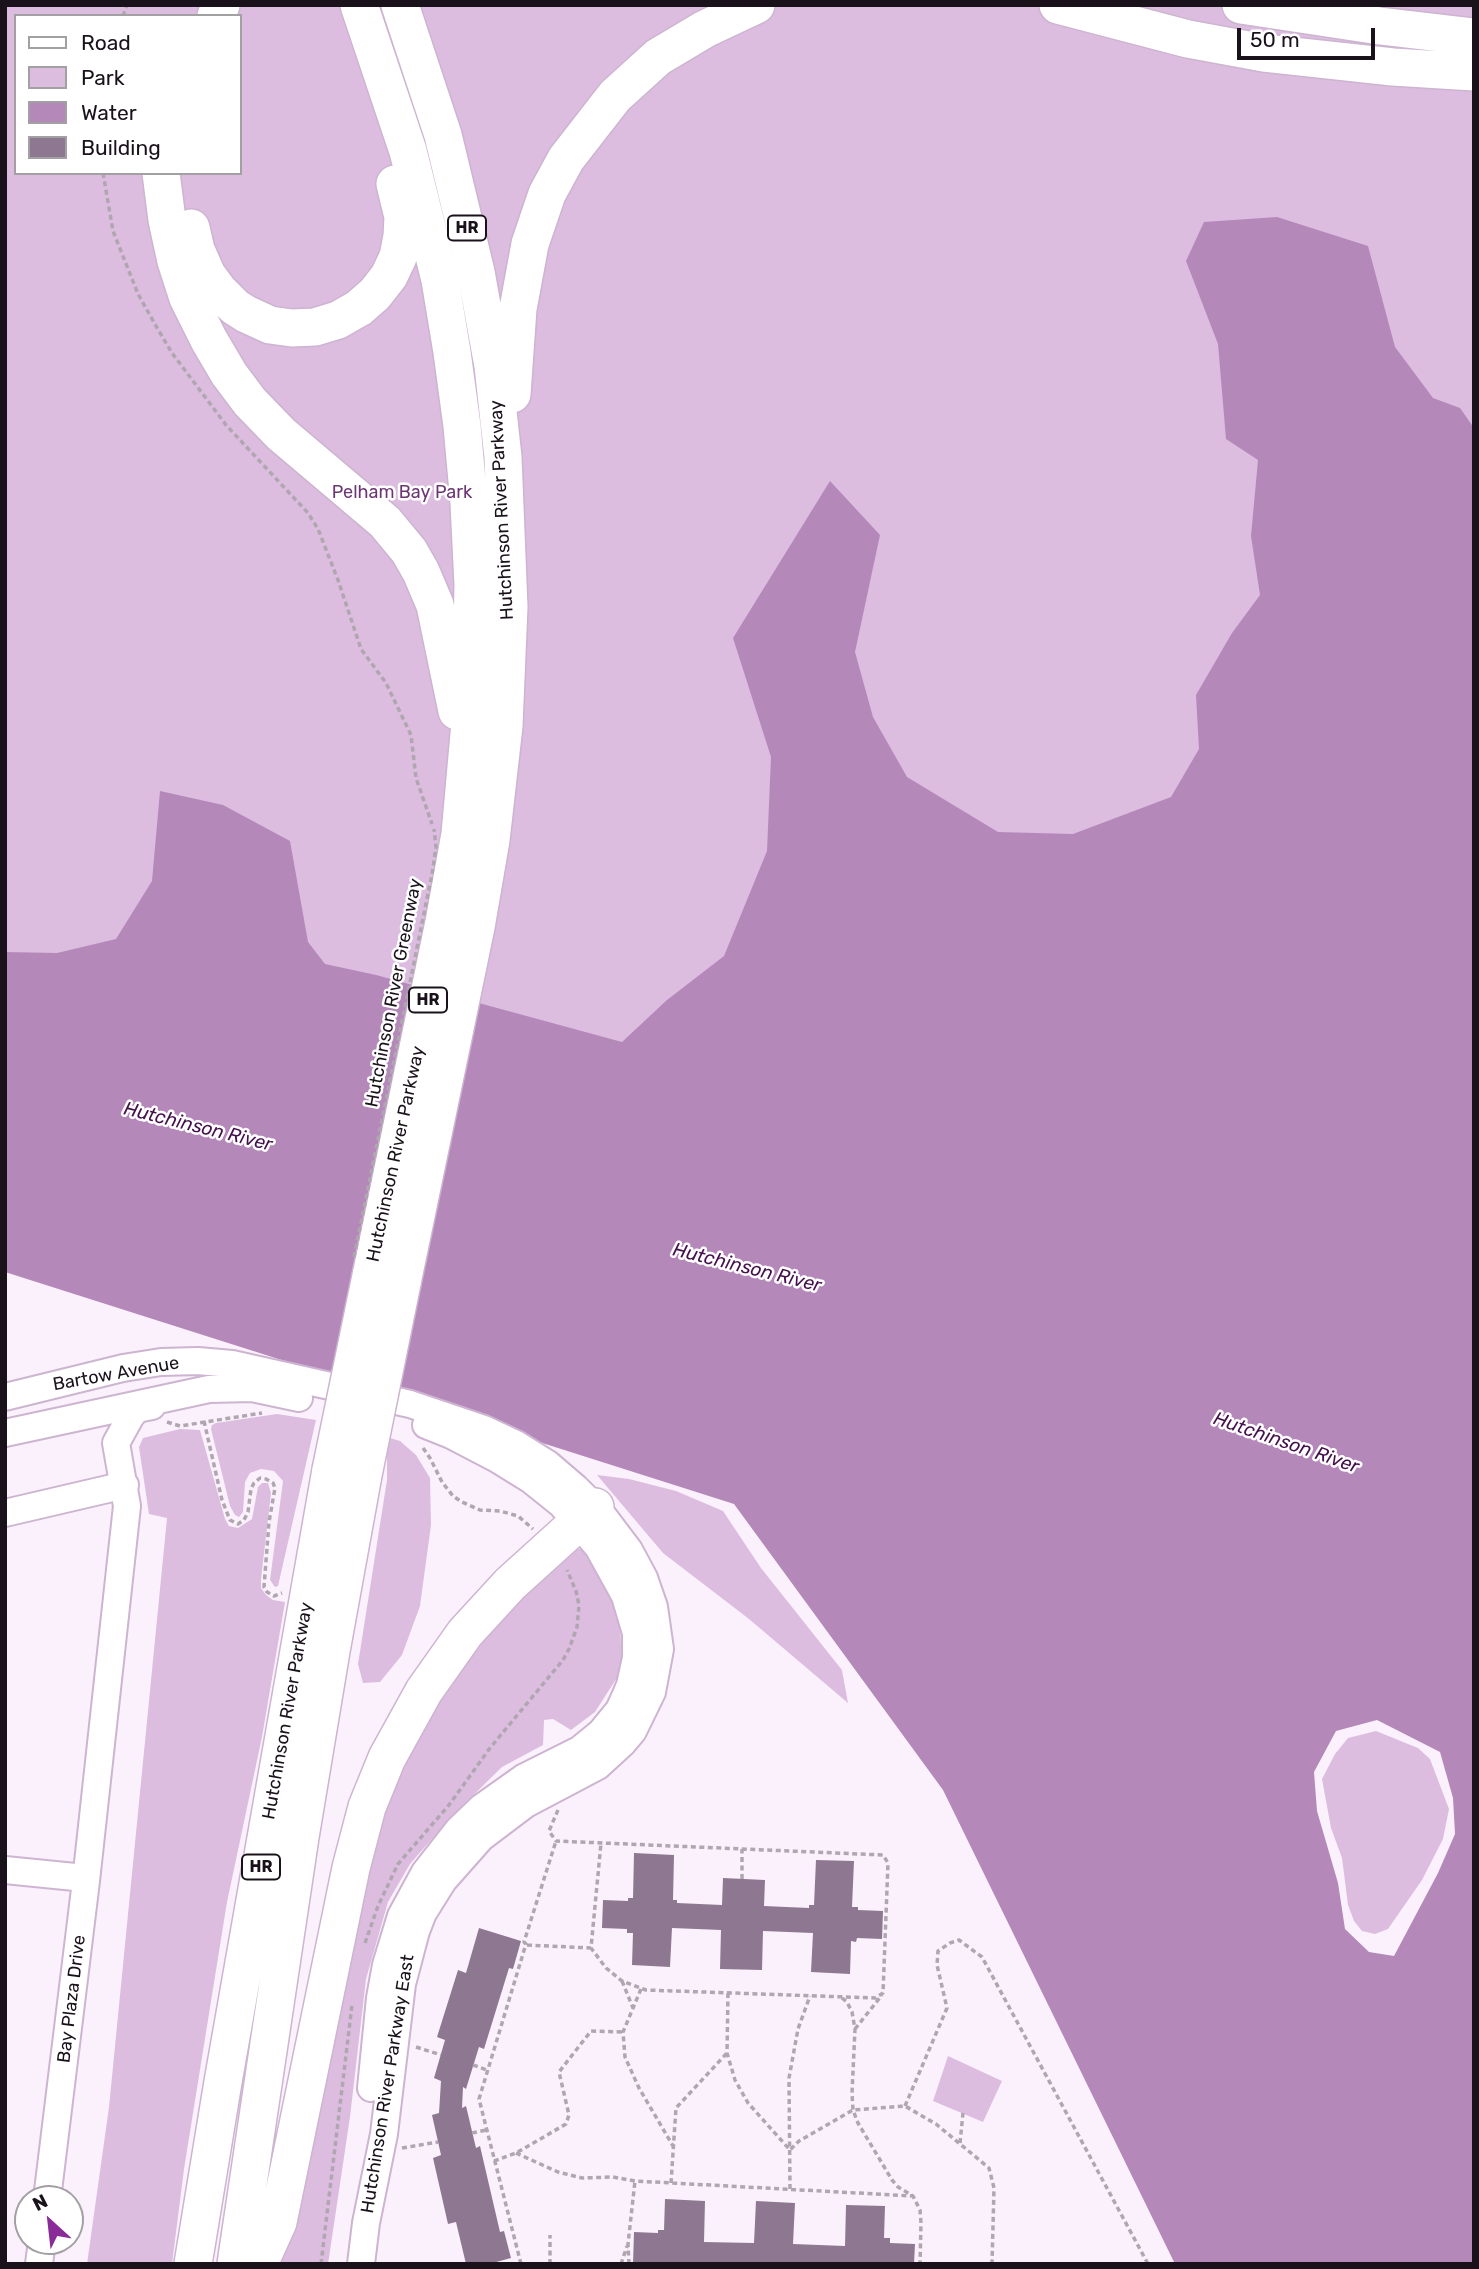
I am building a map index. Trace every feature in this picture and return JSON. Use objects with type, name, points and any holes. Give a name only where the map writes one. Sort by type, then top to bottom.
[{"type":"highway","name":"Hutchinson River Parkway","points":[[193,2264],[225,2068],[347,1472],[476,927],[461,834],[473,664],[473,585],[468,489],[459,398],[444,304],[428,228],[408,151],[359,5]]},
{"type":"highway","name":"Hutchinson River Parkway","points":[[400,5],[433,101],[469,235],[492,366],[503,457],[509,562],[508,666],[504,726],[461,834]]},
{"type":"highway","points":[[503,457],[515,370],[519,299],[538,217],[558,172],[603,109],[644,68],[685,40],[756,5]]},
{"type":"highway","points":[[1058,5],[1188,39],[1264,53],[1393,67],[1474,72]]},
{"type":"highway","points":[[1241,5],[1474,37]]},
{"type":"highway","points":[[184,175],[196,250],[213,284],[235,307],[270,325],[292,328],[326,324],[349,314],[375,294],[389,276],[398,257],[402,236],[401,205],[384,143],[378,59]]},
{"type":"highway","points":[[161,175],[169,231],[183,283],[198,320],[229,374],[250,402],[281,434],[385,522],[409,551],[421,572],[441,628],[467,766]]},
{"type":"highway","name":"Hutchinson River Parkway","points":[[236,2264],[304,1810],[339,1602],[347,1472]]},
{"type":"highway","points":[[259,2264],[278,2222],[351,1868],[367,1807],[377,1781],[409,1714],[454,1647],[489,1605],[586,1515]]},
{"type":"street","name":"Bartow Avenue","points":[[5,1397],[123,1368],[179,1361],[232,1364],[348,1399]]},
{"type":"street","name":"Bartow Avenue","points":[[5,1433],[193,1391],[223,1388],[252,1388],[348,1399]]},
{"type":"street","points":[[5,1439],[87,1422],[116,1443],[137,1409],[252,1388]]},
{"type":"street","name":"Hutchinson River Parkway East","points":[[348,1399],[451,1435],[531,1480],[561,1504],[586,1515],[629,1550],[650,1592],[660,1649],[652,1692],[633,1731],[610,1756],[585,1774],[526,1804],[495,1825],[468,1851],[433,1896],[415,1931],[405,1966],[380,2152],[361,2264]]},
{"type":"street","name":"Bay Plaza Drive","points":[[49,2185],[86,1881],[127,1506],[116,1443]]},
{"type":"street","points":[[5,1513],[125,1485]]},
{"type":"street","name":"Hutchinson River Parkway East","points":[[366,2223],[367,2136],[380,1998],[390,1950],[405,1908],[436,1857],[470,1818],[516,1783],[591,1742],[619,1710],[630,1685],[636,1633],[630,1608],[598,1547],[586,1515]]},
{"type":"street","points":[[5,1870],[75,1877],[86,1881]]},
{"type":"path","name":"Hutchinson River Greenway","points":[[103,175],[113,231],[138,294],[172,352],[226,425],[308,513],[318,529],[361,649],[386,683],[411,735],[416,778],[461,834],[436,847],[353,1262]]},
{"type":"path","points":[[169,1423],[177,1426],[263,1413]]},
{"type":"path","points":[[204,1422],[222,1500],[230,1520],[238,1524],[244,1520],[254,1483],[266,1479],[275,1488],[269,1522],[264,1587],[274,1596],[285,1591]]},
{"type":"path","points":[[417,1443],[430,1458],[442,1482],[453,1496],[481,1510],[500,1511],[526,1521],[567,1571],[579,1605],[577,1627],[563,1660],[490,1748],[449,1805],[426,1829]]},
{"type":"path","points":[[521,2264],[479,2099],[556,1841],[883,1855],[888,1863],[883,1993],[855,2029]]},
{"type":"path","points":[[601,1843],[591,1948],[606,1968],[622,1981],[641,1988],[728,1993],[874,1998],[883,1993]]},
{"type":"path","points":[[654,1845],[654,1854]]},
{"type":"path","points":[[742,1849],[742,1879]]},
{"type":"path","points":[[835,1853],[835,1861]]},
{"type":"path","points":[[905,2106],[942,2025],[947,2008],[937,1965],[938,1951],[950,1942],[959,1940],[982,1958],[1148,2264]]},
{"type":"path","points":[[526,1944],[591,1948]]},
{"type":"path","points":[[622,1981],[633,2008]]},
{"type":"path","points":[[641,1988],[623,2032],[625,2057],[639,2088],[673,2146]]},
{"type":"path","points":[[728,1993],[727,2053],[735,2080],[748,2104],[790,2150]]},
{"type":"path","points":[[790,2189],[789,2078],[799,2029],[810,1996]]},
{"type":"path","points":[[841,1997],[852,2011],[855,2029],[853,2110],[892,2180],[912,2196],[920,2210],[920,2264]]},
{"type":"path","points":[[494,2161],[516,2153],[566,2124],[569,2115],[559,2072],[591,2031],[623,2032]]},
{"type":"path","points":[[671,2183],[676,2108],[727,2053]]},
{"type":"path","points":[[473,2065],[488,2070]]},
{"type":"path","points":[[790,2150],[799,2141],[853,2110],[905,2106],[936,2124],[989,2168],[994,2188],[992,2264]]},
{"type":"path","points":[[960,2144],[963,2113]]},
{"type":"path","points":[[472,2133],[486,2130]]},
{"type":"path","points":[[380,2152],[438,2142]]},
{"type":"path","points":[[516,2153],[558,2172],[582,2178],[613,2177],[635,2181],[912,2196]]},
{"type":"path","points":[[629,2264],[628,2244],[635,2181]]},
{"type":"path","points":[[550,2235],[550,2264]]},
{"type":"path","points":[[621,2264],[628,2244]]},
{"type":"green space","name":"Pelham Bay Park","points":[[5,5],[1474,5],[1474,1483],[5,989]]},
{"type":"green space","points":[[277,1414],[316,1420],[278,1586],[275,1587],[270,1580],[283,1481],[274,1471],[261,1469],[250,1473],[245,1482],[243,1512],[239,1517],[235,1515],[230,1506],[211,1429],[216,1423]]},
{"type":"green space","points":[[180,1429],[200,1430],[229,1526],[238,1528],[252,1519],[258,1487],[262,1483],[268,1483],[271,1493],[261,1588],[273,1600],[285,1602],[262,1737],[227,1902],[184,2169],[172,2264],[87,2264],[109,2107],[167,1518],[149,1514],[139,1447],[143,1438]]},
{"type":"green space","points":[[390,1438],[400,1441],[416,1455],[430,1478],[431,1525],[420,1606],[402,1655],[380,1682],[363,1683],[358,1664],[387,1480],[387,1446]]},
{"type":"green space","points":[[597,1475],[629,1479],[676,1491],[723,1511],[761,1568],[842,1670],[848,1703],[749,1619],[663,1553]]},
{"type":"green space","points":[[568,1549],[581,1549],[593,1560],[620,1620],[622,1670],[595,1712],[571,1730],[553,1719],[544,1720],[543,1745],[502,1767],[451,1817],[410,1864],[388,1902],[366,1979],[350,2117],[328,2264],[275,2264],[377,1827],[401,1762],[488,1627]]},
{"type":"green space","points":[[1376,1731],[1418,1748],[1430,1759],[1449,1809],[1443,1839],[1422,1880],[1388,1929],[1375,1934],[1362,1931],[1354,1921],[1348,1905],[1342,1858],[1331,1828],[1322,1779],[1335,1754],[1348,1738]]},
{"type":"green space","points":[[948,2056],[1002,2081],[983,2122],[933,2101]]},
{"type":"water","name":"Hutchinson River","points":[[1277,217],[1368,246],[1395,347],[1433,398],[1460,408],[1474,428],[1474,2264],[1175,2264],[943,1790],[734,1504],[5,1272],[5,952],[57,953],[116,939],[152,881],[160,791],[223,805],[290,841],[308,942],[325,964],[376,975],[622,1042],[667,1000],[724,956],[767,851],[771,757],[733,638],[830,481],[880,535],[855,652],[873,717],[907,777],[998,832],[1073,834],[1171,797],[1199,749],[1196,695],[1232,633],[1260,595],[1251,536],[1258,460],[1226,439],[1218,344],[1186,261],[1204,222]],"holes":[[[1377,1720],[1440,1752],[1453,1798],[1455,1834],[1438,1873],[1394,1956],[1369,1952],[1345,1929],[1338,1883],[1317,1811],[1314,1772],[1336,1731]]]},
{"type":"building","points":[[634,1853],[674,1855],[673,1900],[677,1900],[677,1903],[722,1905],[723,1878],[765,1880],[764,1906],[809,1908],[809,1905],[814,1905],[816,1860],[854,1861],[852,1907],[858,1907],[858,1910],[883,1911],[882,1939],[857,1938],[856,1942],[851,1941],[850,1974],[811,1972],[813,1933],[763,1931],[762,1970],[720,1969],[721,1930],[672,1928],[670,1967],[632,1965],[633,1933],[627,1933],[627,1929],[602,1928],[603,1900],[628,1901],[628,1898],[633,1898]]},
{"type":"building","points":[[479,1928],[521,1941],[513,1969],[509,1968],[484,2049],[479,2047],[466,2089],[463,2087],[462,2108],[466,2106],[476,2148],[480,2146],[500,2232],[504,2231],[511,2258],[489,2264],[466,2264],[456,2222],[448,2224],[433,2158],[441,2155],[432,2115],[439,2113],[441,2081],[434,2078],[445,2040],[437,2037],[458,1970],[466,1973]]},
{"type":"building","points":[[665,2199],[705,2201],[704,2242],[754,2243],[756,2201],[795,2203],[793,2244],[845,2246],[846,2205],[885,2206],[884,2238],[890,2238],[890,2243],[915,2244],[914,2264],[633,2264],[634,2232],[658,2233],[658,2230],[664,2230]]}]
